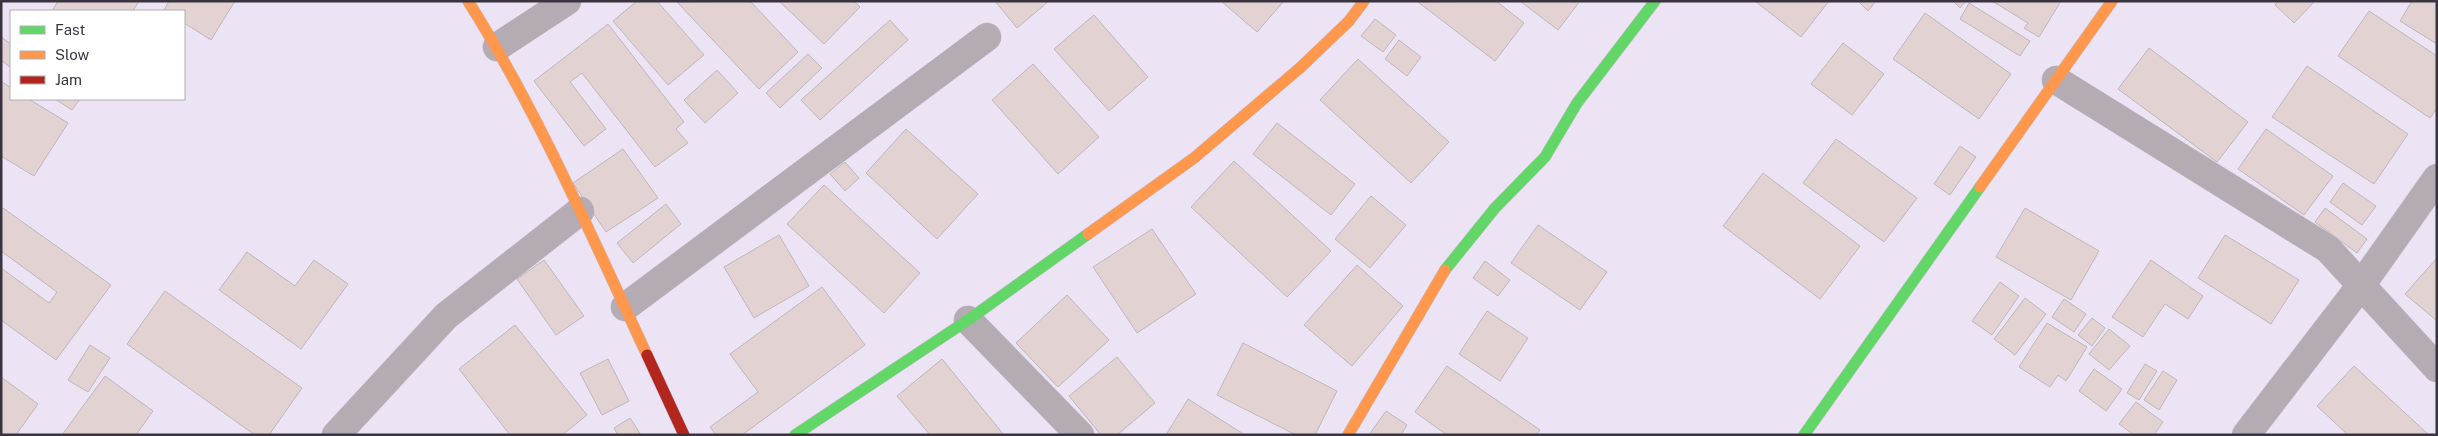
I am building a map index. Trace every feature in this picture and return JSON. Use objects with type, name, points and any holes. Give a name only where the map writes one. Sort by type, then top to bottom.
[{"type":"street","points":[[468,1],[497,46],[580,211],[684,435]]},
{"type":"street","points":[[497,46],[567,1]]},
{"type":"street","points":[[795,435],[968,320],[1194,158],[1301,67],[1349,22],[1364,1]]},
{"type":"street","points":[[1348,435],[1440,277],[1495,208],[1545,157],[1577,103],[1655,1]]},
{"type":"street","points":[[1804,435],[2112,1]]},
{"type":"street","points":[[625,307],[987,37]]},
{"type":"street","points":[[2056,80],[2328,249],[2437,368]]},
{"type":"street","points":[[2246,435],[2362,284],[2437,178]]},
{"type":"street","points":[[336,435],[446,316],[580,211]]},
{"type":"street","points":[[968,320],[1080,435]]},
{"type":"building","points":[[58,1],[139,1],[134,10],[53,10]]},
{"type":"building","points":[[169,1],[235,1],[211,40],[185,24],[185,10],[164,10]]},
{"type":"building","points":[[637,1],[657,1],[704,55],[668,85],[613,21]]},
{"type":"building","points":[[750,1],[798,52],[759,89],[677,2]]},
{"type":"building","points":[[779,1],[854,1],[860,7],[824,44]]},
{"type":"building","points":[[995,1],[1049,1],[1017,28]]},
{"type":"building","points":[[1221,1],[1284,1],[1257,32]]},
{"type":"building","points":[[1496,1],[1524,23],[1495,61],[1418,2]]},
{"type":"building","points":[[1520,1],[1580,1],[1558,30]]},
{"type":"building","points":[[1755,1],[1829,1],[1801,37]]},
{"type":"building","points":[[1858,1],[1876,1],[1868,11]]},
{"type":"building","points":[[1953,1],[1966,1],[1960,8]]},
{"type":"building","points":[[1992,1],[2061,1],[2039,37],[2024,28],[2028,23]]},
{"type":"building","points":[[2278,1],[2315,1],[2294,23],[2275,5]]},
{"type":"building","points":[[2412,1],[2437,1],[2437,44],[2400,21]]},
{"type":"building","points":[[1969,3],[2030,41],[2020,56],[1960,19]]},
{"type":"building","points":[[2369,11],[2437,56],[2437,108],[2430,118],[2338,56]]},
{"type":"building","points":[[1925,13],[2011,74],[1979,119],[1893,59]]},
{"type":"building","points":[[1094,15],[1148,77],[1109,111],[1054,49]]},
{"type":"building","points":[[1375,19],[1396,35],[1383,52],[1361,36]]},
{"type":"building","points":[[890,20],[908,40],[820,120],[801,100]]},
{"type":"building","points":[[608,24],[684,122],[676,129],[688,143],[655,167],[582,73],[570,82],[606,129],[584,146],[534,81]]},
{"type":"building","points":[[1,37],[10,43],[10,67],[1,60]]},
{"type":"building","points":[[1399,40],[1421,57],[1407,76],[1385,59]]},
{"type":"building","points":[[1843,43],[1884,74],[1852,115],[1811,84]]},
{"type":"building","points":[[2149,48],[2248,122],[2217,162],[2118,89]]},
{"type":"building","points":[[808,54],[822,68],[780,108],[766,93]]},
{"type":"building","points":[[1358,59],[1449,142],[1411,183],[1320,100]]},
{"type":"building","points":[[1033,64],[1099,137],[1058,174],[992,100]]},
{"type":"building","points":[[2307,66],[2408,134],[2374,184],[2272,117]]},
{"type":"building","points":[[717,70],[738,93],[705,123],[684,100]]},
{"type":"building","points":[[1,81],[10,87],[10,100],[31,100],[68,123],[34,176],[1,156]]},
{"type":"building","points":[[57,100],[79,100],[72,110]]},
{"type":"building","points":[[1277,123],[1355,184],[1331,215],[1253,154]]},
{"type":"building","points":[[906,129],[978,194],[937,239],[866,173]]},
{"type":"building","points":[[2266,129],[2333,176],[2304,215],[2238,169]]},
{"type":"building","points":[[1836,139],[1917,198],[1884,242],[1803,183]]},
{"type":"building","points":[[1960,146],[1976,157],[1950,195],[1934,184]]},
{"type":"building","points":[[623,149],[658,198],[606,232],[573,183]]},
{"type":"building","points":[[1234,161],[1331,251],[1287,297],[1191,207]]},
{"type":"building","points":[[845,162],[859,178],[845,191],[830,174]]},
{"type":"building","points":[[1763,173],[1860,246],[1820,299],[1723,226]]},
{"type":"building","points":[[2343,183],[2376,206],[2362,225],[2330,202]]},
{"type":"building","points":[[824,185],[920,273],[884,313],[787,224]]},
{"type":"building","points":[[1371,196],[1406,225],[1370,268],[1335,239]]},
{"type":"building","points":[[666,204],[681,224],[633,263],[617,243]]},
{"type":"building","points":[[3,208],[111,285],[56,360],[1,320],[1,268],[49,303],[57,292],[1,251],[1,211]]},
{"type":"building","points":[[2025,208],[2099,251],[2071,300],[1996,257]]},
{"type":"building","points":[[2325,208],[2367,239],[2357,253],[2315,222]]},
{"type":"building","points":[[1538,225],[1607,272],[1580,310],[1511,263]]},
{"type":"building","points":[[1152,229],[1196,294],[1137,333],[1093,267]]},
{"type":"building","points":[[779,235],[809,286],[754,318],[724,267]]},
{"type":"building","points":[[2225,235],[2299,280],[2271,324],[2198,278]]},
{"type":"building","points":[[247,252],[295,286],[314,260],[348,284],[301,349],[219,290]]},
{"type":"building","points":[[2437,258],[2437,321],[2405,294]]},
{"type":"building","points":[[544,260],[584,316],[556,335],[517,279]]},
{"type":"building","points":[[2151,260],[2203,296],[2188,319],[2165,304],[2143,337],[2112,317]]},
{"type":"building","points":[[1485,261],[1510,280],[1498,296],[1473,278]]},
{"type":"building","points":[[1357,265],[1403,306],[1352,366],[1304,325]]},
{"type":"building","points":[[2000,282],[2019,296],[1992,335],[1972,321]]},
{"type":"building","points":[[822,287],[865,345],[742,435],[716,435],[710,427],[758,392],[730,354]]},
{"type":"building","points":[[165,291],[302,388],[269,435],[255,435],[127,344]]},
{"type":"building","points":[[1067,295],[1109,340],[1058,387],[1016,343]]},
{"type":"building","points":[[2025,298],[2046,314],[2015,355],[1994,339]]},
{"type":"building","points":[[2064,299],[2086,314],[2074,332],[2052,317]]},
{"type":"building","points":[[1487,311],[1528,338],[1500,381],[1459,354]]},
{"type":"building","points":[[2092,318],[2105,328],[2092,346],[2078,335]]},
{"type":"building","points":[[2047,323],[2087,347],[2066,381],[2058,375],[2050,387],[2019,367]]},
{"type":"building","points":[[515,325],[587,415],[562,435],[510,435],[459,369]]},
{"type":"building","points":[[2109,329],[2130,346],[2109,370],[2089,354]]},
{"type":"building","points":[[1243,343],[1337,391],[1315,435],[1296,435],[1217,395]]},
{"type":"building","points":[[90,345],[110,358],[88,392],[68,380]]},
{"type":"building","points":[[1117,357],[1155,403],[1117,435],[1101,435],[1069,396]]},
{"type":"building","points":[[608,359],[629,401],[602,415],[580,373]]},
{"type":"building","points":[[942,359],[1004,435],[930,435],[897,396]]},
{"type":"building","points":[[2145,364],[2157,371],[2139,400],[2127,393]]},
{"type":"building","points":[[1447,366],[1540,430],[1536,435],[1447,435],[1415,412]]},
{"type":"building","points":[[2354,366],[2429,435],[2348,435],[2317,406]]},
{"type":"building","points":[[2094,369],[2122,389],[2106,411],[2079,391]]},
{"type":"building","points":[[2163,371],[2177,380],[2159,410],[2144,400]]},
{"type":"building","points":[[105,376],[153,411],[136,435],[62,435]]},
{"type":"building","points":[[1,377],[38,404],[16,435],[1,435]]},
{"type":"building","points":[[1188,399],[1245,435],[1166,435]]},
{"type":"building","points":[[2136,402],[2163,422],[2154,435],[2134,435],[2119,424]]},
{"type":"building","points":[[1386,411],[1407,425],[1401,435],[1369,435]]},
{"type":"building","points":[[630,418],[641,435],[618,435],[614,428]]},
{"type":"traffic: fast","points":[[1445,270],[1495,208],[1545,157],[1577,103],[1655,1]]},
{"type":"traffic: fast","points":[[1804,435],[1980,187]]},
{"type":"traffic: fast","points":[[795,435],[968,320],[1088,234]]},
{"type":"traffic: slow","points":[[468,1],[518,86],[541,130],[647,355]]},
{"type":"traffic: slow","points":[[1088,234],[1194,158],[1301,67],[1349,21],[1364,1]]},
{"type":"traffic: slow","points":[[1980,187],[2112,1]]},
{"type":"traffic: slow","points":[[1348,435],[1445,270]]},
{"type":"traffic: jam","points":[[647,355],[684,435]]}]
